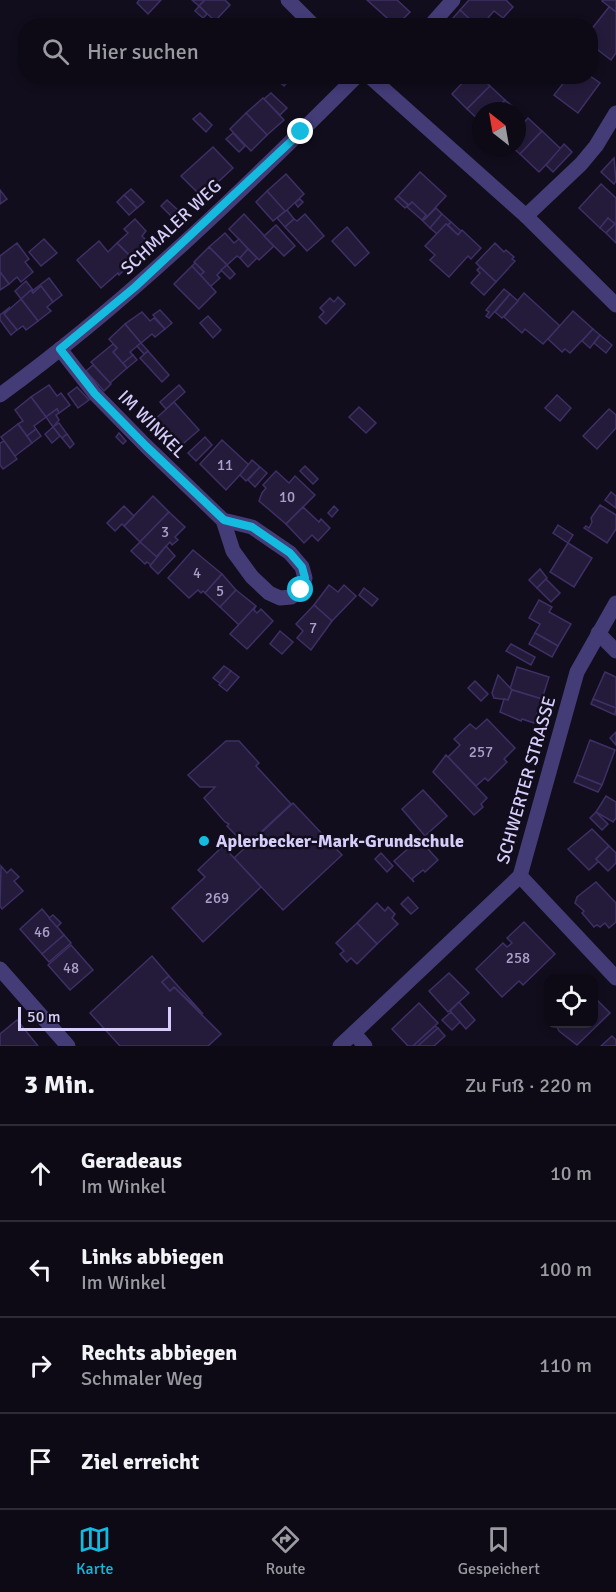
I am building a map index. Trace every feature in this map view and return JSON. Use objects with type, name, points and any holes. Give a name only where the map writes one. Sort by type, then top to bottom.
[{"type":"street","points":[[288,0],[306,18]]},
{"type":"street","points":[[437,18],[453,0]]},
{"type":"street","name":"SCHMALER WEG","points":[[0,395],[135,287],[248,183],[349,84]]},
{"type":"street","points":[[382,84],[526,216],[616,305]]},
{"type":"street","points":[[526,216],[581,164],[596,146],[616,113]]},
{"type":"street","name":"IM WINKEL","points":[[60,349],[95,394],[224,520],[252,527],[290,553],[302,567],[305,578],[301,590],[291,597],[280,598],[252,577],[233,551],[224,520]]},
{"type":"street","name":"SCHWERTER STRASSE","points":[[340,1046],[520,876],[577,672],[616,603]]},
{"type":"street","points":[[598,633],[616,651]]},
{"type":"street","points":[[520,876],[616,978]]},
{"type":"street","points":[[0,969],[68,1046]]},
{"type":"street","points":[[354,1033],[366,1046]]},
{"type":"building","points":[[139,0],[161,0],[148,14],[137,3]]},
{"type":"building","points":[[192,0],[205,0],[199,6]]},
{"type":"building","points":[[205,0],[225,0],[230,5],[218,18],[212,18],[199,6]]},
{"type":"building","points":[[367,0],[397,0],[410,12],[404,18],[387,18]]},
{"type":"building","points":[[469,0],[506,0],[513,7],[503,18],[494,11],[488,18],[468,18],[460,10]]},
{"type":"building","points":[[616,0],[616,12],[602,1]]},
{"type":"building","points":[[199,6],[207,14],[203,18],[195,11]]},
{"type":"building","points":[[609,7],[616,12],[616,53],[611,60],[598,50],[598,21]]},
{"type":"building","points":[[460,10],[468,18],[453,18]]},
{"type":"building","points":[[600,83],[578,113],[554,95],[563,84]]},
{"type":"building","points":[[461,84],[488,84],[490,86],[467,109],[452,94]]},
{"type":"building","points":[[490,86],[505,100],[503,102],[474,102]]},
{"type":"building","points":[[271,93],[287,108],[280,115],[264,99]]},
{"type":"building","points":[[263,98],[284,120],[267,135],[246,113]]},
{"type":"building","points":[[472,104],[472,114],[467,109]]},
{"type":"building","points":[[200,113],[212,125],[206,132],[193,119]]},
{"type":"building","points":[[246,113],[267,135],[251,151],[230,129]]},
{"type":"building","points":[[528,118],[542,131],[526,148],[526,120]]},
{"type":"building","points":[[542,131],[561,149],[539,172],[522,156],[526,156],[526,148]]},
{"type":"building","points":[[233,133],[245,146],[239,152],[226,139]]},
{"type":"building","points":[[564,144],[572,152],[553,172],[546,165]]},
{"type":"building","points":[[213,147],[233,168],[202,197],[181,176]]},
{"type":"building","points":[[614,158],[616,181],[614,184],[601,172]]},
{"type":"building","points":[[420,172],[446,196],[425,219],[426,215],[412,202],[409,205],[398,196]]},
{"type":"building","points":[[286,174],[304,194],[285,212],[267,191]]},
{"type":"building","points":[[601,184],[616,198],[616,222],[615,224],[608,218],[600,228],[579,208]]},
{"type":"building","points":[[131,189],[144,202],[137,208],[124,195]]},
{"type":"building","points":[[0,190],[7,199],[0,204]]},
{"type":"building","points":[[267,191],[285,211],[273,221],[256,202]]},
{"type":"building","points":[[124,195],[137,208],[129,215],[117,202]]},
{"type":"building","points":[[398,196],[408,205],[405,208],[395,199]]},
{"type":"building","points":[[300,199],[303,202],[298,207],[295,203]]},
{"type":"building","points":[[167,200],[179,211],[173,218],[161,206]]},
{"type":"building","points":[[412,202],[426,215],[422,220],[407,207]]},
{"type":"building","points":[[436,208],[442,214],[430,228],[422,220]]},
{"type":"building","points":[[287,210],[294,219],[285,227],[277,218]]},
{"type":"building","points":[[244,214],[274,246],[259,260],[229,229]]},
{"type":"building","points":[[305,214],[324,236],[307,251],[285,227],[294,219],[297,221]]},
{"type":"building","points":[[442,214],[451,222],[437,234],[430,228]]},
{"type":"building","points":[[608,218],[615,224],[606,233],[600,228]]},
{"type":"building","points":[[135,219],[146,231],[142,236],[151,245],[134,260],[117,243],[128,233],[124,229]]},
{"type":"building","points":[[451,222],[461,231],[458,235],[448,225]]},
{"type":"building","points":[[446,224],[458,235],[462,230],[481,248],[471,259],[468,256],[449,277],[430,260],[435,255],[425,246]]},
{"type":"building","points":[[276,225],[295,246],[284,256],[264,236]]},
{"type":"building","points":[[616,225],[616,243],[606,233]]},
{"type":"building","points":[[347,227],[369,253],[355,266],[332,241]]},
{"type":"building","points":[[225,233],[234,243],[239,239],[248,249],[240,258],[237,256],[227,265],[209,247]]},
{"type":"building","points":[[44,239],[57,253],[41,266],[29,252]]},
{"type":"building","points":[[99,241],[108,252],[117,243],[134,260],[101,288],[77,260]]},
{"type":"building","points":[[17,243],[29,259],[25,262],[33,272],[21,282],[17,277],[9,284],[0,272],[0,256]]},
{"type":"building","points":[[495,243],[504,252],[506,250],[514,257],[512,259],[515,261],[496,282],[476,263]]},
{"type":"building","points":[[209,247],[227,265],[217,275],[220,278],[210,287],[200,275],[204,272],[194,262]]},
{"type":"building","points":[[248,249],[257,258],[248,267],[240,258]]},
{"type":"building","points":[[195,263],[204,272],[200,275],[192,266]]},
{"type":"building","points":[[227,265],[235,274],[230,279],[221,270]]},
{"type":"building","points":[[192,266],[216,292],[199,309],[174,284]]},
{"type":"building","points":[[480,267],[496,282],[484,295],[471,283],[480,273],[477,270]]},
{"type":"building","points":[[0,272],[9,284],[0,290]]},
{"type":"building","points":[[49,278],[62,295],[53,302],[41,286],[33,293],[32,291]]},
{"type":"building","points":[[26,281],[33,290],[21,299],[15,291]]},
{"type":"building","points":[[41,286],[53,302],[47,307],[51,311],[38,321],[21,299],[31,290],[33,293]]},
{"type":"building","points":[[504,289],[510,294],[489,318],[486,316],[489,312],[486,310]]},
{"type":"building","points":[[524,293],[560,326],[543,344],[525,329],[522,333],[504,317]]},
{"type":"building","points":[[510,294],[518,301],[502,318],[495,312]]},
{"type":"building","points":[[338,297],[345,304],[326,324],[319,317],[324,312],[320,308],[330,298],[334,302]]},
{"type":"building","points":[[21,299],[38,321],[26,330],[23,326],[17,330],[4,314]]},
{"type":"building","points":[[10,307],[4,314],[17,330],[11,335],[0,320],[0,315]]},
{"type":"building","points":[[160,310],[172,323],[165,329],[153,315]]},
{"type":"building","points":[[573,311],[593,329],[570,353],[565,349],[562,352],[548,339]]},
{"type":"building","points":[[142,312],[150,321],[154,318],[165,329],[155,337],[152,334],[141,343],[125,324]]},
{"type":"building","points":[[208,316],[221,330],[213,338],[200,323]]},
{"type":"building","points":[[125,324],[141,343],[130,352],[133,355],[123,364],[113,352],[117,348],[109,339]]},
{"type":"building","points":[[593,329],[600,335],[590,348],[582,341]]},
{"type":"building","points":[[600,335],[612,345],[606,353],[594,343]]},
{"type":"building","points":[[141,343],[148,351],[144,354],[137,346]]},
{"type":"building","points":[[113,344],[117,348],[113,352],[127,368],[110,383],[91,362]]},
{"type":"building","points":[[148,351],[169,375],[162,382],[140,358]]},
{"type":"building","points":[[133,355],[137,360],[127,368],[123,363]]},
{"type":"building","points":[[93,365],[111,384],[104,391],[86,371]]},
{"type":"building","points":[[49,385],[57,396],[61,393],[70,405],[59,413],[57,409],[46,417],[31,397]]},
{"type":"building","points":[[179,385],[185,392],[166,409],[160,402]]},
{"type":"building","points":[[77,387],[89,400],[78,408],[68,394]]},
{"type":"building","points":[[557,395],[571,408],[560,421],[545,408]]},
{"type":"building","points":[[31,397],[46,417],[34,426],[36,429],[27,436],[18,424],[23,421],[15,410]]},
{"type":"building","points":[[174,402],[199,430],[177,449],[169,440],[162,441],[158,437],[160,431],[153,421]]},
{"type":"building","points":[[359,407],[376,423],[366,433],[349,417]]},
{"type":"building","points":[[57,409],[59,413],[56,415],[59,420],[53,427],[46,417]]},
{"type":"building","points":[[609,409],[616,415],[616,428],[597,449],[583,436]]},
{"type":"building","points":[[59,423],[67,434],[62,438],[53,427]]},
{"type":"building","points":[[18,424],[32,443],[15,456],[1,437]]},
{"type":"building","points":[[53,427],[60,436],[52,443],[45,434]]},
{"type":"building","points":[[36,429],[41,436],[32,443],[27,436]]},
{"type":"building","points":[[119,433],[126,441],[123,444],[116,437]]},
{"type":"building","points":[[67,434],[74,444],[70,448],[62,438]]},
{"type":"building","points":[[205,437],[212,445],[196,461],[188,453]]},
{"type":"building","points":[[222,440],[249,465],[226,490],[200,464]]},
{"type":"building","points":[[4,441],[17,459],[3,469],[0,465],[0,443]]},
{"type":"building","points":[[252,460],[260,467],[246,481],[240,475]]},
{"type":"building","points":[[305,466],[318,479],[313,484],[300,471]]},
{"type":"building","points":[[260,467],[267,473],[255,487],[248,480]]},
{"type":"building","points":[[276,471],[289,483],[295,476],[315,495],[286,524],[259,501],[266,488],[263,485]]},
{"type":"building","points":[[611,492],[616,496],[616,508],[605,500]]},
{"type":"building","points":[[153,496],[169,512],[140,542],[124,526]]},
{"type":"building","points":[[600,505],[616,515],[616,529],[607,543],[584,528],[586,526],[589,528],[591,518]]},
{"type":"building","points":[[124,506],[134,516],[115,531],[107,523]]},
{"type":"building","points":[[334,506],[338,510],[332,517],[328,513]]},
{"type":"building","points":[[303,507],[319,522],[321,519],[330,528],[318,541],[312,535],[304,543],[286,524]]},
{"type":"building","points":[[169,512],[185,527],[175,537],[178,540],[172,545],[170,542],[156,557],[140,542]]},
{"type":"building","points":[[558,525],[573,535],[568,543],[553,533]]},
{"type":"building","points":[[140,542],[158,558],[151,565],[147,562],[145,564],[131,551]]},
{"type":"building","points":[[568,543],[592,558],[574,587],[550,572]]},
{"type":"building","points":[[166,546],[175,556],[158,574],[150,566]]},
{"type":"building","points":[[193,550],[222,574],[205,593],[198,590],[189,598],[168,578]]},
{"type":"building","points":[[540,569],[547,578],[537,588],[529,580]]},
{"type":"building","points":[[222,574],[236,590],[220,607],[205,593]]},
{"type":"building","points":[[546,579],[560,593],[551,602],[537,588]]},
{"type":"building","points":[[329,585],[338,592],[344,585],[356,596],[332,621],[314,605]]},
{"type":"building","points":[[364,588],[378,599],[372,606],[359,595]]},
{"type":"building","points":[[236,590],[256,606],[239,625],[220,607]]},
{"type":"building","points":[[539,600],[552,607],[549,612],[571,624],[558,646],[535,633],[540,624],[529,618]]},
{"type":"building","points":[[314,605],[332,621],[311,650],[297,638],[303,631],[296,624]]},
{"type":"building","points":[[256,606],[254,610],[257,613],[261,609],[273,621],[247,649],[230,634]]},
{"type":"building","points":[[280,631],[293,642],[282,654],[270,644]]},
{"type":"building","points":[[535,633],[558,646],[552,657],[529,644]]},
{"type":"building","points":[[511,644],[535,657],[531,665],[506,651]]},
{"type":"building","points":[[224,666],[231,671],[221,684],[213,678]]},
{"type":"building","points":[[517,667],[549,677],[542,699],[510,689]]},
{"type":"building","points":[[231,671],[239,677],[227,691],[219,685]]},
{"type":"building","points":[[605,672],[616,677],[616,708],[593,699]]},
{"type":"building","points":[[498,675],[512,690],[508,700],[494,698],[492,693]]},
{"type":"building","points":[[475,681],[488,694],[481,701],[468,688]]},
{"type":"building","points":[[512,690],[542,699],[534,723],[522,719],[521,721],[500,712],[504,699],[508,700]]},
{"type":"building","points":[[593,699],[616,708],[615,715],[591,704]]},
{"type":"building","points":[[487,719],[515,748],[504,759],[507,762],[488,781],[485,778],[476,786],[448,757],[460,745],[454,739],[470,724],[476,729]]},
{"type":"building","points":[[616,732],[616,745],[610,738]]},
{"type":"building","points":[[590,740],[615,750],[602,785],[577,775]]},
{"type":"building","points":[[226,741],[239,741],[259,763],[256,766],[291,804],[246,846],[204,798],[215,787],[200,787],[188,775]]},
{"type":"building","points":[[446,755],[487,798],[481,804],[483,807],[474,815],[433,772]]},
{"type":"building","points":[[577,775],[602,785],[598,792],[574,782]]},
{"type":"building","points":[[423,790],[447,816],[425,836],[402,809]]},
{"type":"building","points":[[606,796],[616,802],[616,818],[613,822],[596,812]]},
{"type":"building","points":[[293,803],[342,855],[283,910],[234,858]]},
{"type":"building","points":[[596,812],[608,824],[602,830],[590,818]]},
{"type":"building","points":[[592,829],[609,846],[596,859],[599,861],[589,870],[568,849]]},
{"type":"building","points":[[419,839],[438,860],[425,872],[423,870],[412,879],[414,882],[394,861]]},
{"type":"building","points":[[223,846],[261,887],[203,942],[172,908],[205,877],[198,870]]},
{"type":"building","points":[[609,846],[616,853],[616,863],[608,871],[596,859]]},
{"type":"building","points":[[381,853],[393,866],[387,872],[375,859]]},
{"type":"building","points":[[1,866],[7,873],[11,869],[19,877],[14,881],[23,891],[2,909],[0,906]]},
{"type":"building","points":[[596,882],[616,903],[616,922],[609,928],[605,923],[600,927],[597,925],[594,927],[582,913],[584,911],[575,903],[577,897]]},
{"type":"building","points":[[408,897],[418,908],[411,914],[401,904]]},
{"type":"building","points":[[377,903],[385,911],[388,907],[395,914],[392,918],[398,924],[377,944],[357,923]]},
{"type":"building","points":[[42,909],[64,935],[42,954],[20,929]]},
{"type":"building","points":[[53,915],[61,923],[57,927],[49,918]]},
{"type":"building","points":[[524,922],[555,954],[523,985],[519,981],[502,997],[476,969],[503,943],[507,947],[512,943],[507,938]]},
{"type":"building","points":[[357,923],[377,944],[357,964],[351,958],[347,962],[340,954],[344,951],[336,943]]},
{"type":"building","points":[[64,935],[71,943],[49,962],[42,954]]},
{"type":"building","points":[[71,945],[93,970],[70,990],[48,965]]},
{"type":"building","points":[[152,956],[169,976],[162,982],[170,991],[174,987],[221,1034],[208,1046],[120,1046],[90,1013]]},
{"type":"building","points":[[449,973],[469,993],[448,1012],[429,991]]},
{"type":"building","points":[[169,976],[203,1014],[174,987],[170,991],[162,982]]},
{"type":"building","points":[[598,1001],[610,1013],[598,1025]]},
{"type":"building","points":[[459,1002],[475,1020],[466,1029],[450,1011]]},
{"type":"building","points":[[419,1003],[438,1023],[413,1046],[408,1046],[392,1029]]},
{"type":"building","points":[[451,1012],[460,1022],[452,1030],[442,1020]]},
{"type":"building","points":[[17,1020],[38,1046],[0,1046],[0,1034]]},
{"type":"building","points":[[435,1026],[438,1028],[418,1046],[413,1046]]},
{"type":"building","points":[[438,1028],[445,1036],[434,1046],[418,1046]]},
{"type":"building","points":[[558,1028],[595,1028],[577,1045]]},
{"type":"building","points":[[612,1036],[616,1040],[616,1046],[601,1046]]},
{"type":"place","name":"Aplerbecker-Mark-Grundschule","points":[[204,841]]},
{"type":"route","points":[[301,132],[135,287],[60,349],[95,394],[224,520],[252,527],[290,553],[302,567],[305,578],[301,590]]}]
